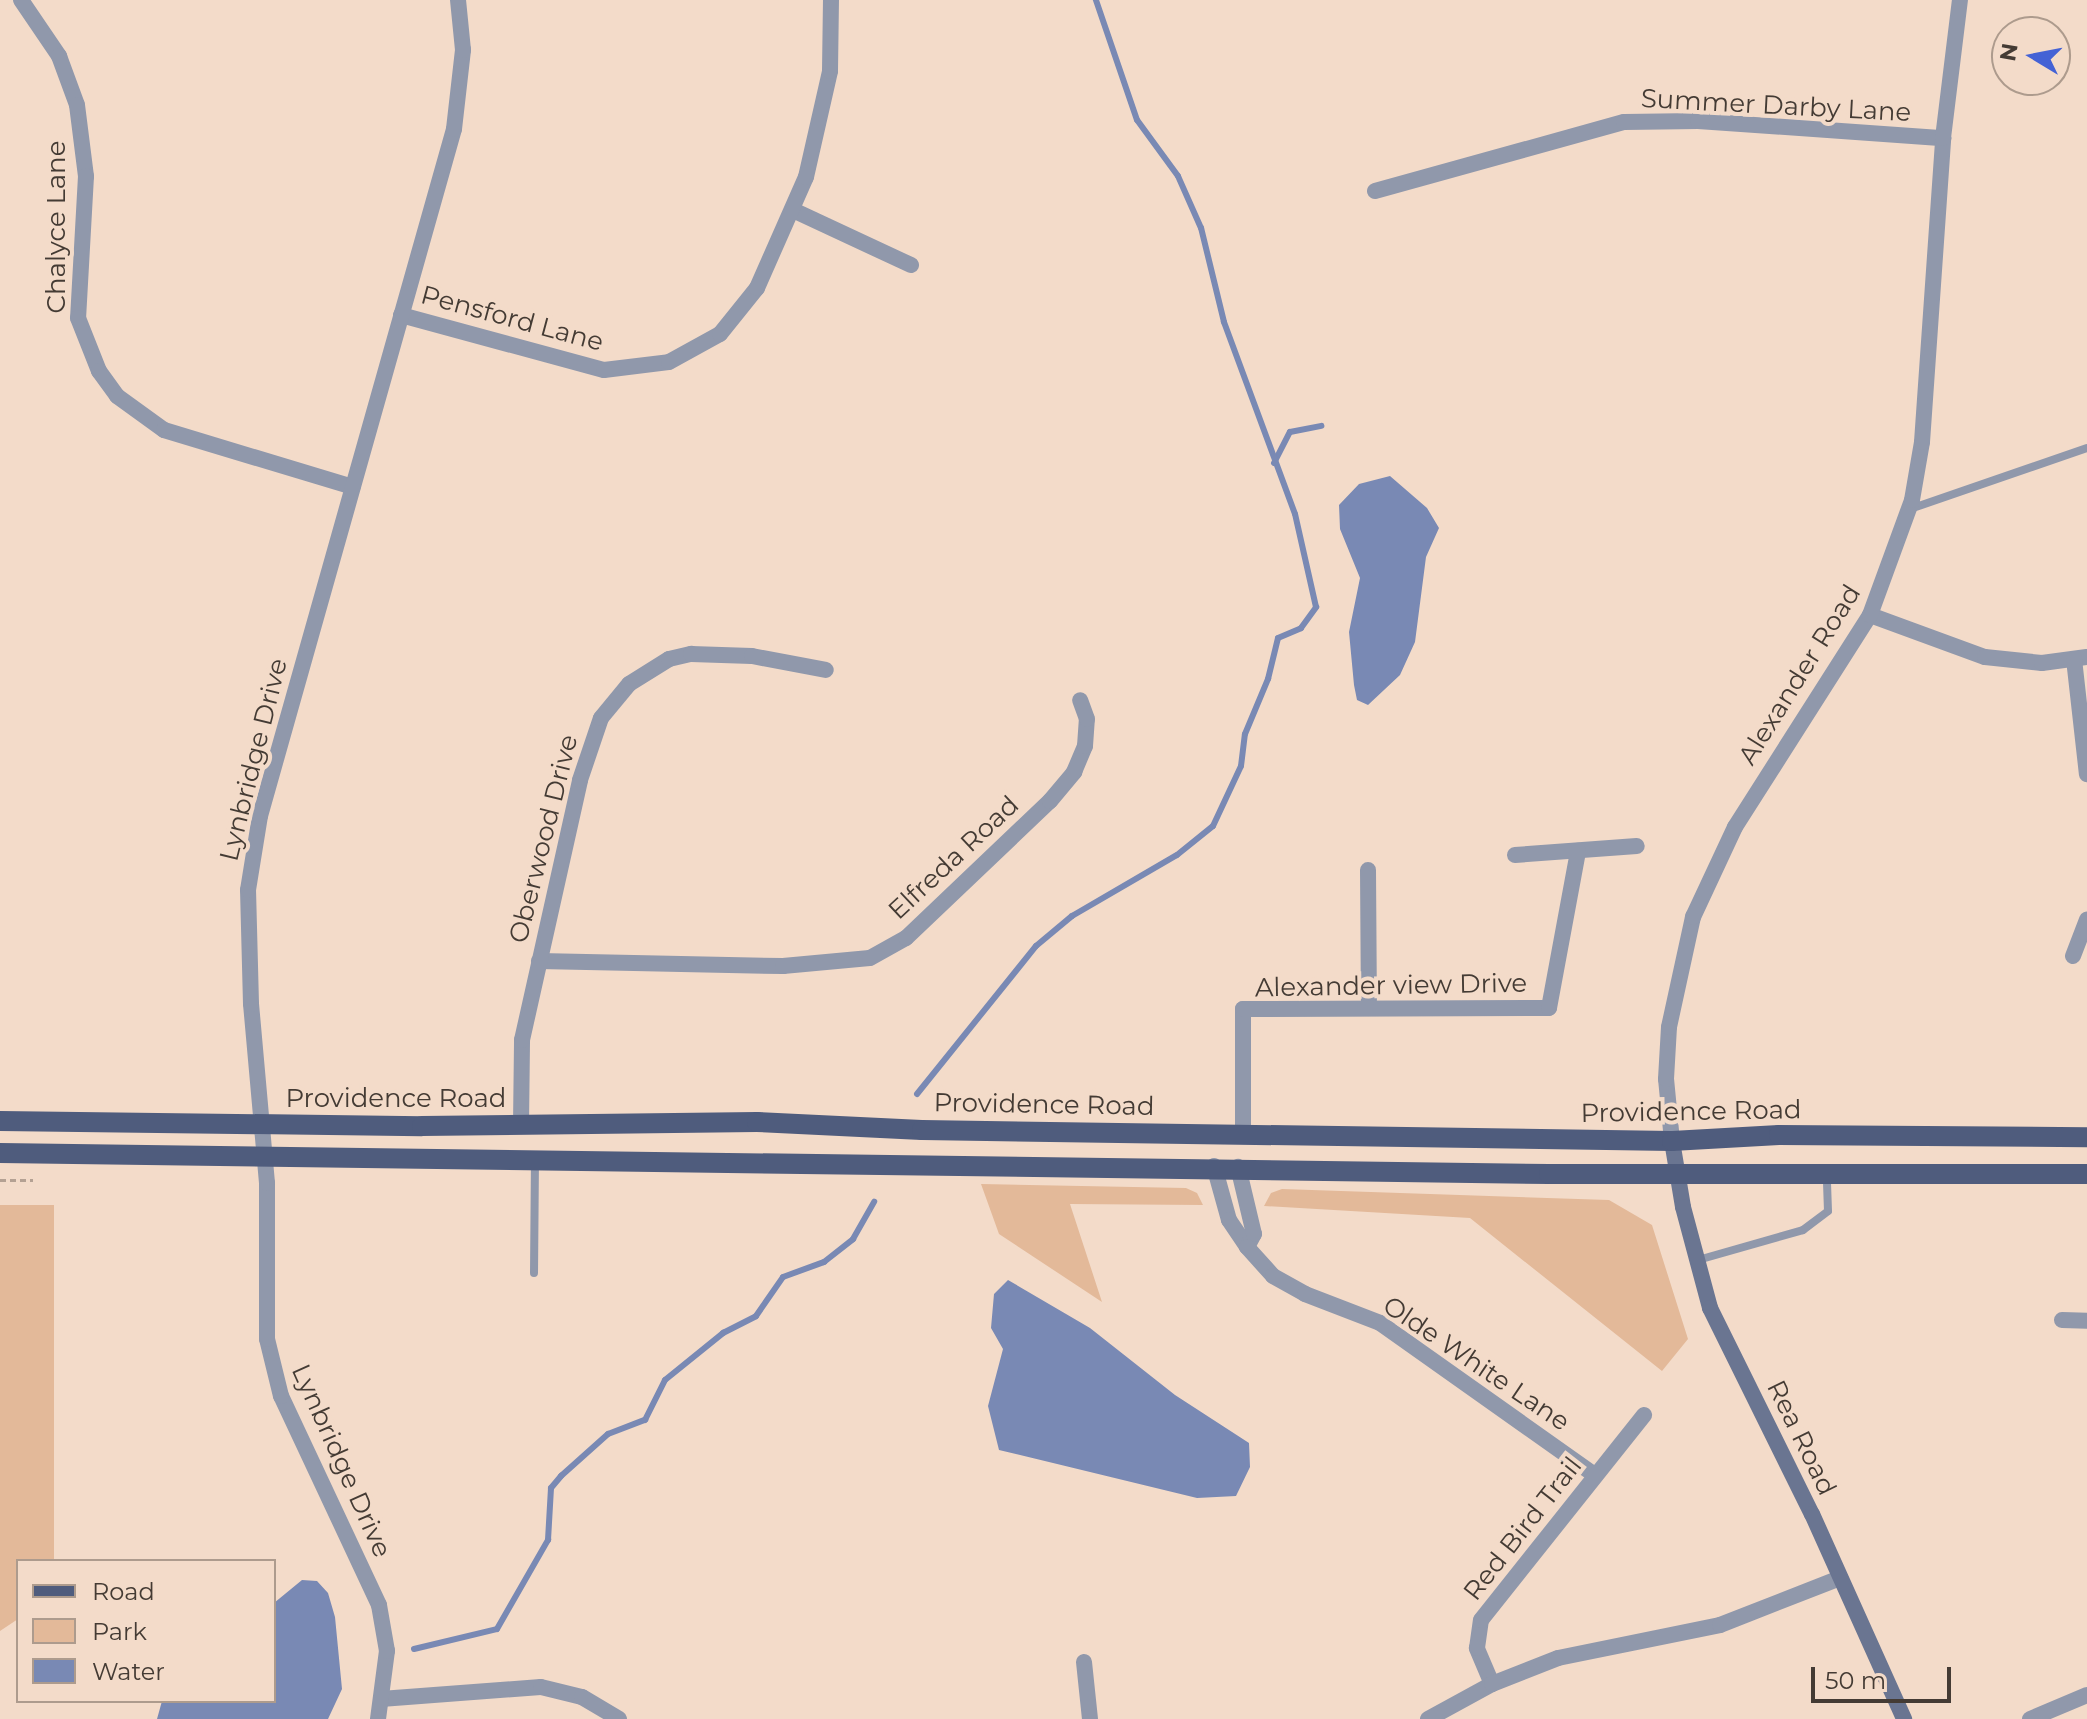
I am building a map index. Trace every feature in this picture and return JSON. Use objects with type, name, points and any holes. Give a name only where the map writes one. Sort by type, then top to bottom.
[{"type":"main road","name":"Providence Road","points":[[0,1121],[521,1125],[757,1122],[922,1130],[1672,1141],[1779,1135],[2087,1137]]},
{"type":"main road","name":"Alexander Road","points":[[1672,1141],[1675,1172]]},
{"type":"main road","points":[[0,1153],[2087,1174]]},
{"type":"main road","name":"Rea Road","points":[[1675,1172],[1710,1308],[1904,1719]]},
{"type":"street","name":"Chalyce Lane","points":[[21,0],[59,56],[77,105],[86,176],[78,318],[99,371],[117,396],[164,430],[353,487]]},
{"type":"street","name":"Lynbridge Drive","points":[[378,1719],[387,1651],[379,1605],[274,1376],[267,1339],[265,1154],[248,950],[250,860],[454,129],[463,50],[458,0]]},
{"type":"street","name":"Pensford Lane","points":[[401,315],[589,367],[648,368],[684,356],[732,323],[757,288],[795,211],[821,123],[830,71],[831,0]]},
{"type":"street","name":"Alexander Road","points":[[1672,1141],[1666,1079],[1669,1027],[1693,917],[1735,827],[1870,615],[1909,509],[1922,442],[1943,138],[1960,0]]},
{"type":"street","name":"Summer Darby Lane","points":[[1375,191],[1624,122],[1698,121],[1943,138]]},
{"type":"street","points":[[795,211],[911,265]]},
{"type":"street","points":[[1870,615],[1985,657],[2042,663],[2081,658],[2087,774]]},
{"type":"street","name":"Oberwood Drive","points":[[521,1125],[522,1040],[591,739],[612,701],[649,670],[691,654],[752,656],[826,670]]},
{"type":"street","name":"Elfreda Road","points":[[539,961],[783,966],[870,958],[906,938],[1074,772],[1085,746],[1087,719],[1080,700]]},
{"type":"street","points":[[1515,855],[1637,846]]},
{"type":"street","name":"Alexander view Drive","points":[[1243,1134],[1243,1009],[1549,1008],[1578,851]]},
{"type":"street","points":[[1368,870],[1369,1008]]},
{"type":"street","points":[[2073,956],[2087,920]]},
{"type":"street","name":"Olde White Lane","points":[[1214,1166],[1229,1220],[1247,1247],[1273,1276],[1305,1294],[1380,1323],[1595,1475]]},
{"type":"street","points":[[1238,1167],[1254,1234],[1247,1247]]},
{"type":"street","points":[[2062,1320],[2087,1321]]},
{"type":"street","name":"Red Bird Trail","points":[[1492,1684],[1477,1648],[1481,1620],[1644,1415]]},
{"type":"street","points":[[1428,1719],[1492,1684],[1558,1658],[1720,1625],[1840,1578]]},
{"type":"street","points":[[1084,1662],[1090,1719]]},
{"type":"street","points":[[381,1699],[541,1687],[582,1697],[619,1719]]},
{"type":"street","points":[[2030,1719],[2087,1695]]},
{"type":"lane","points":[[1909,509],[2087,448]]},
{"type":"lane","points":[[534,1273],[535,1158]]},
{"type":"lane","points":[[1696,1261],[1803,1230],[1828,1211],[1827,1173]]},
{"type":"path","points":[[0,1180],[33,1180]]},
{"type":"green space","points":[[981,1184],[1186,1188],[1197,1193],[1203,1205],[1070,1204],[1102,1302],[999,1234]]},
{"type":"green space","points":[[1282,1189],[1609,1200],[1652,1225],[1688,1339],[1662,1371],[1470,1218],[1264,1206],[1271,1193]]},
{"type":"green space","points":[[0,1205],[54,1205],[54,1559],[16,1559],[16,1620],[0,1631]]},
{"type":"water","points":[[1390,476],[1427,508],[1439,528],[1426,557],[1415,642],[1400,675],[1368,705],[1357,700],[1354,685],[1349,632],[1360,578],[1340,529],[1339,505],[1359,484]]},
{"type":"water","points":[[1008,1280],[1090,1328],[1175,1395],[1249,1443],[1250,1467],[1236,1496],[1197,1498],[999,1450],[988,1406],[1003,1349],[991,1328],[994,1294]]},
{"type":"water","points":[[302,1580],[317,1581],[328,1593],[335,1617],[342,1689],[328,1719],[157,1719],[161,1703],[276,1703],[276,1601]]},
{"type":"waterway","points":[[917,1094],[1036,946],[1072,916],[1177,855],[1213,826],[1241,766],[1245,734],[1268,679],[1278,638],[1301,628],[1316,607],[1295,514],[1224,322],[1201,228],[1178,176],[1137,120],[1096,0]]},
{"type":"waterway","points":[[1274,463],[1290,432],[1321,426]]},
{"type":"waterway","points":[[414,1649],[497,1629],[548,1540],[551,1488],[561,1476],[608,1434],[645,1420],[665,1380],[723,1333],[756,1316],[783,1277],[824,1262],[853,1239],[874,1202]]}]
